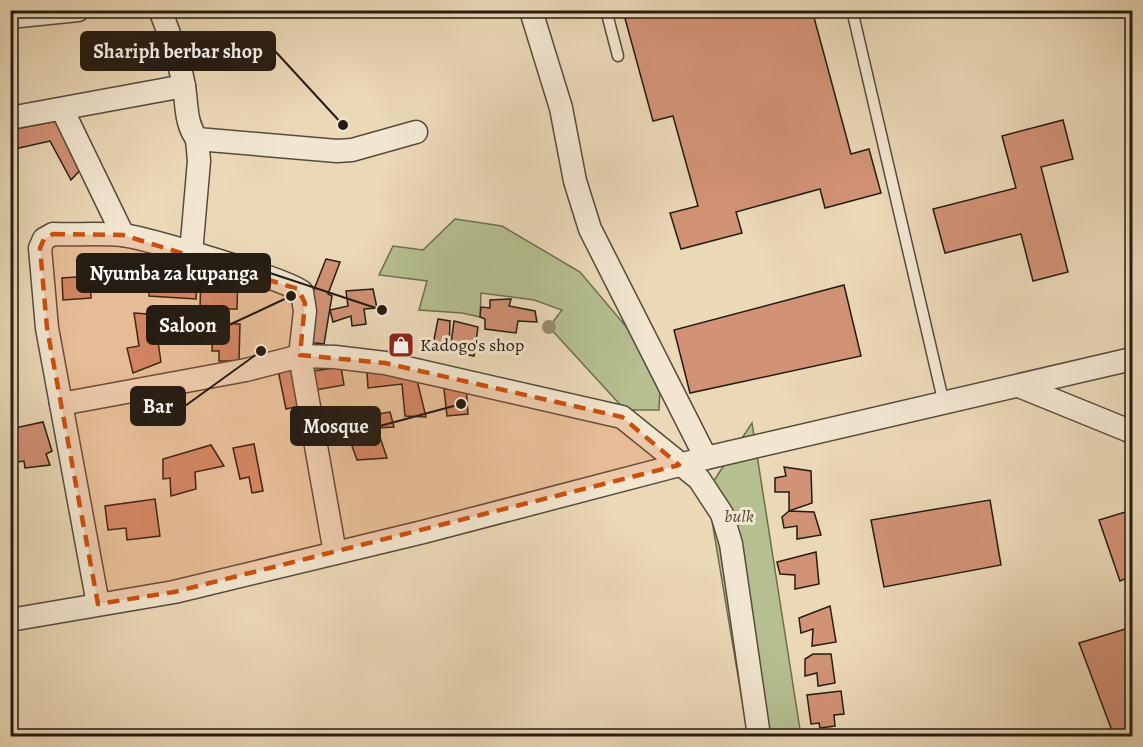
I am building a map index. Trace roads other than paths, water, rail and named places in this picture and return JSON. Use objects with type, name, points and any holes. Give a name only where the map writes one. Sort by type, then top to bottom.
[{"type":"street","points":[[10,17],[78,10]]},
{"type":"street","points":[[160,10],[175,47],[184,86],[187,116],[197,139],[199,161],[191,253]]},
{"type":"street","points":[[532,14],[561,108],[575,181],[590,229],[706,458]]},
{"type":"street","points":[[10,118],[184,86]]},
{"type":"street","points":[[62,109],[123,235]]},
{"type":"street","points":[[197,139],[337,151],[352,150],[416,132]]},
{"type":"street","points":[[98,604],[47,328],[40,248],[44,239],[52,234],[123,235],[191,253],[302,292],[305,311],[300,356],[335,553]]},
{"type":"street","points":[[61,404],[235,373],[300,356],[335,357],[384,363],[622,417],[699,479],[722,514],[731,544],[759,736]]},
{"type":"street","points":[[10,620],[174,592],[706,458],[1132,359]]},
{"type":"street","points":[[1019,386],[1132,432]]},
{"type":"lane","points":[[606,10],[618,56]]},
{"type":"lane","points":[[852,10],[944,404]]},
{"type":"place","name":"Shariph berbar shop","points":[[343,125]]},
{"type":"place","name":"Saloon","points":[[291,296]]},
{"type":"place","name":"Nyumba za kupanga","points":[[382,310]]},
{"type":"place","name":"Kadogo's shop","points":[[401,345]]},
{"type":"place","name":"Bar","points":[[261,351]]},
{"type":"place","name":"Mosque","points":[[461,404]]},
{"type":"park label","name":"bulk","points":[[739,516]]}]
